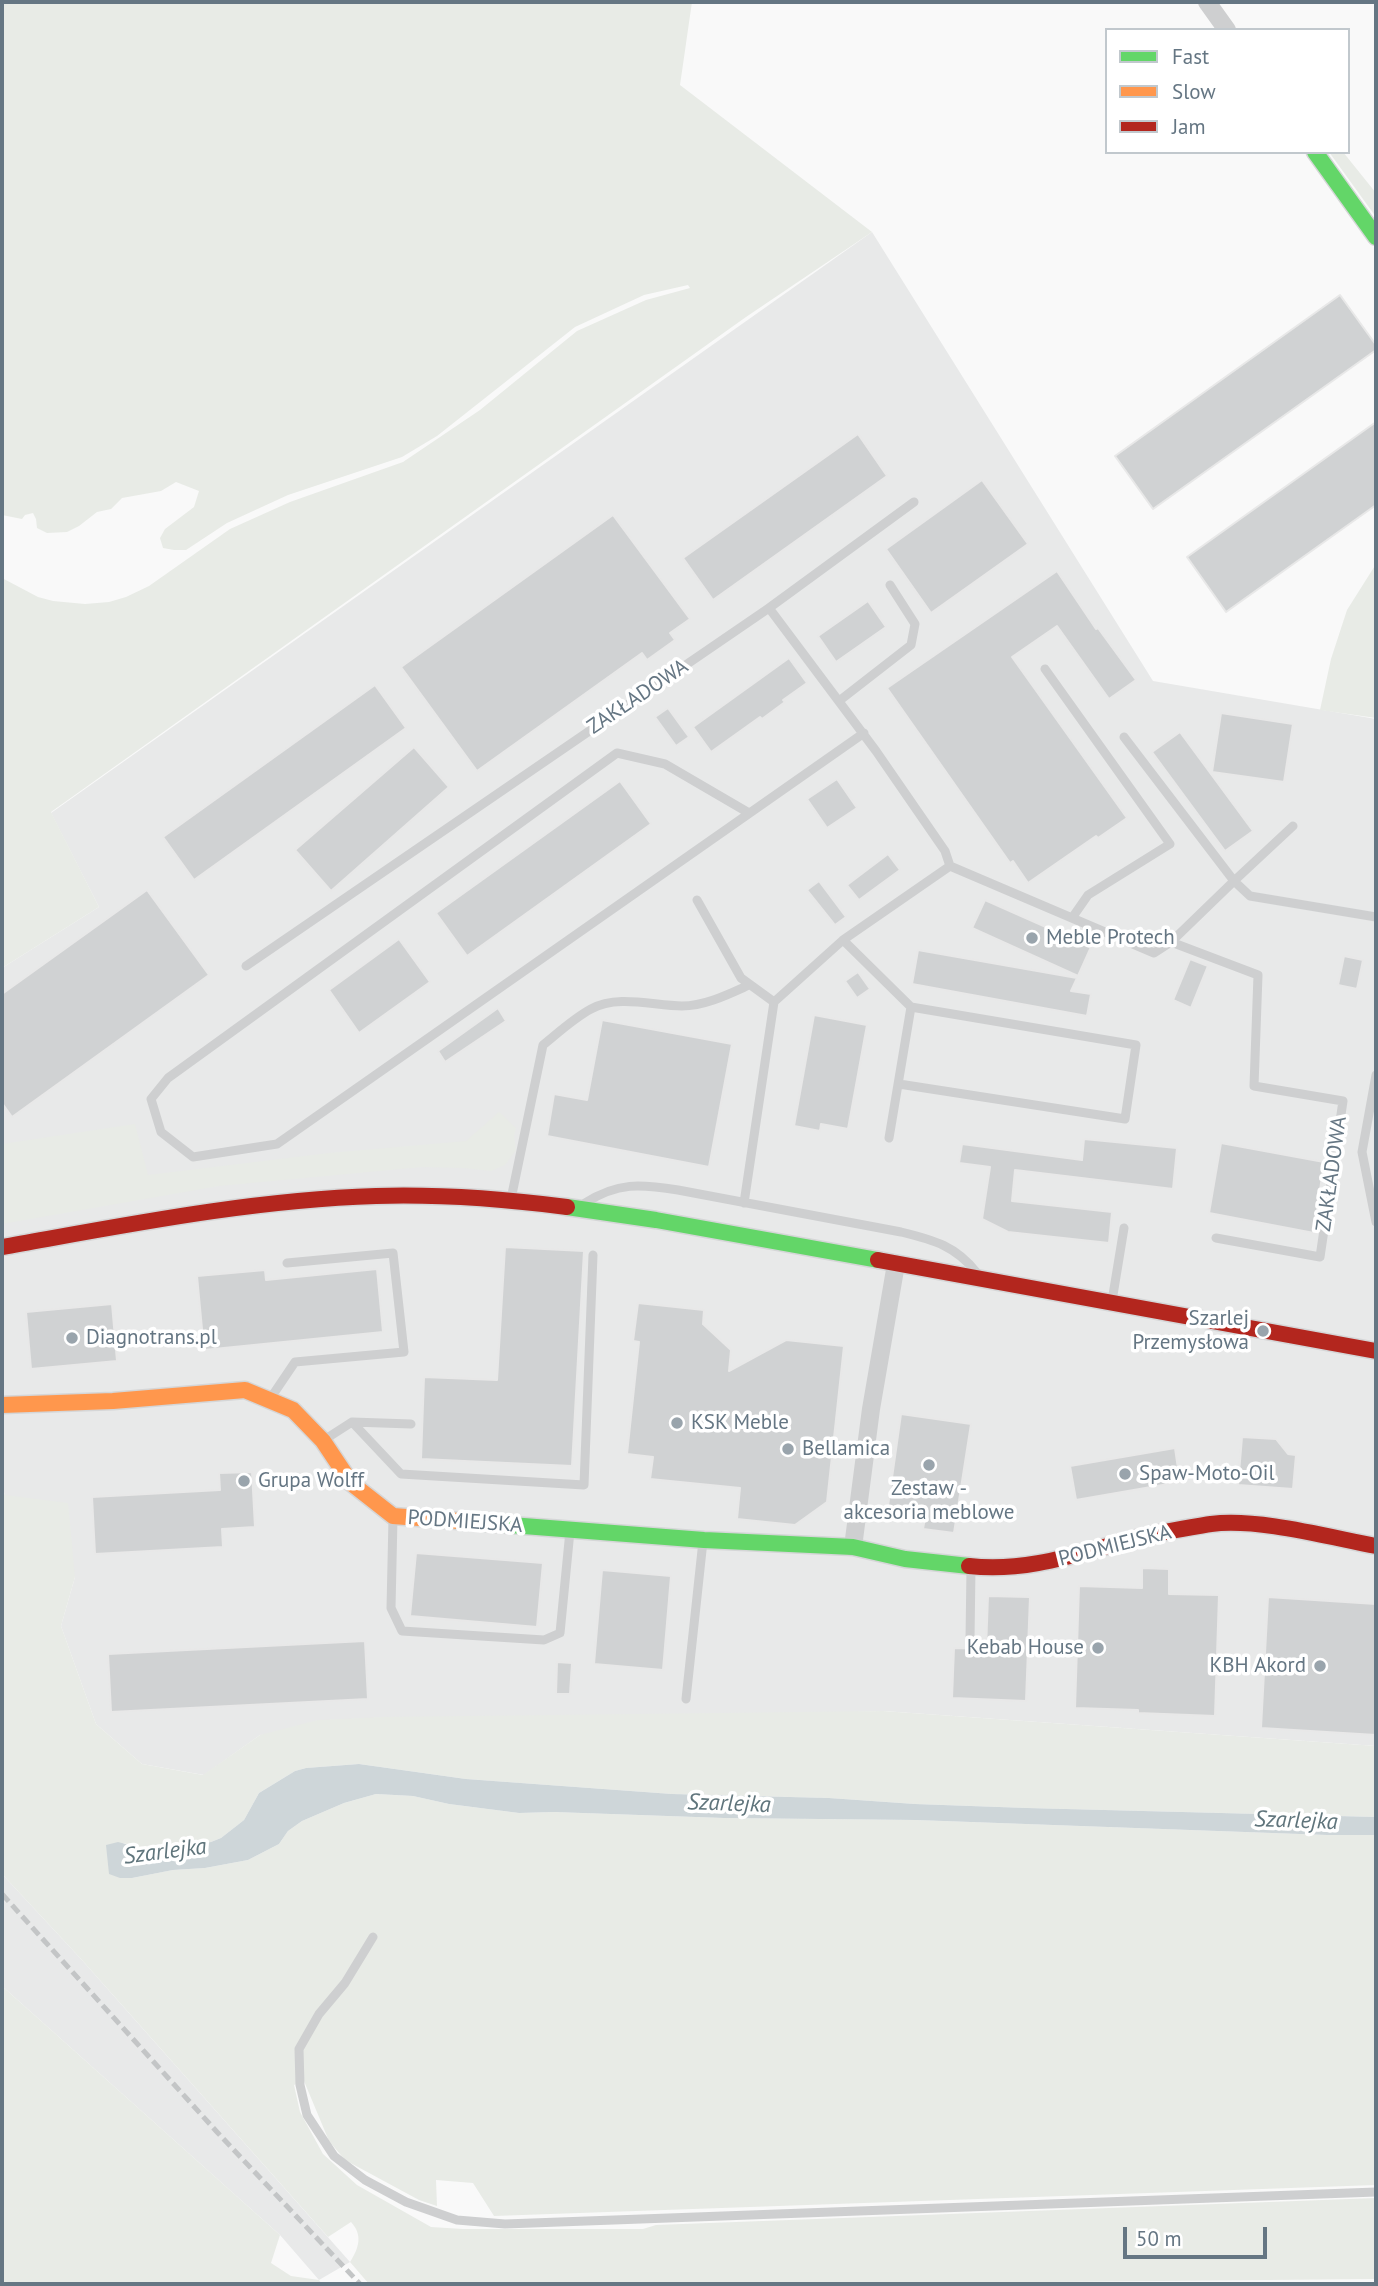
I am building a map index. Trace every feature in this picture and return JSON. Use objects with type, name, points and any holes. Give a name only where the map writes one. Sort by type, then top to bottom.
[{"type":"street","points":[[1207,2],[1226,28]]},
{"type":"street","points":[[1316,154],[1376,237]]},
{"type":"street","points":[[2,1247],[217,1210],[321,1200],[377,1196],[510,1200],[692,1226],[1376,1350]]},
{"type":"street","points":[[853,1548],[896,1264]]},
{"type":"street","name":"PODMIEJSKA","points":[[2,1405],[113,1401],[245,1391],[293,1410],[323,1441],[351,1483],[393,1516],[704,1540],[853,1548],[905,1559],[995,1569],[1046,1563],[1141,1536],[1214,1524],[1249,1523],[1376,1546]]},
{"type":"lane","name":"ZAKŁADOWA","points":[[246,966],[769,607],[914,502]]},
{"type":"lane","points":[[839,701],[911,645],[915,624],[890,585]]},
{"type":"lane","points":[[769,607],[863,733],[945,851],[950,866],[1154,953],[1171,942],[1293,826]]},
{"type":"lane","points":[[1045,669],[1170,844],[1088,895],[1072,918]]},
{"type":"lane","points":[[749,813],[666,764],[617,753],[168,1078],[150,1099],[161,1132],[193,1157],[277,1144],[749,813],[863,733]]},
{"type":"lane","points":[[1124,737],[1234,881],[1250,896],[1376,917]]},
{"type":"lane","points":[[744,1202],[774,1002],[843,940],[950,866]]},
{"type":"lane","points":[[697,900],[741,978],[774,1002]]},
{"type":"lane","points":[[843,940],[911,1007],[1136,1045],[1125,1119],[899,1084]]},
{"type":"lane","name":"ZAKŁADOWA","points":[[1171,942],[1258,975],[1254,1086],[1343,1101],[1320,1257],[1216,1238]]},
{"type":"lane","points":[[510,1200],[543,1045],[591,1009],[603,1005],[631,1002],[685,1006],[723,997],[749,985]]},
{"type":"lane","points":[[889,1138],[911,1007]]},
{"type":"lane","points":[[1376,1075],[1362,1152],[1376,1222]]},
{"type":"lane","points":[[578,1208],[612,1189],[646,1184],[928,1239],[957,1252],[982,1280]]},
{"type":"lane","points":[[1112,1303],[1124,1228]]},
{"type":"lane","points":[[269,1400],[295,1362],[404,1352],[393,1253],[287,1263]]},
{"type":"lane","points":[[352,1422],[401,1474],[584,1485],[593,1255]]},
{"type":"lane","points":[[323,1441],[352,1422],[411,1423]]},
{"type":"lane","points":[[393,1516],[391,1608],[402,1631],[544,1640],[560,1633],[570,1530]]},
{"type":"lane","points":[[686,1699],[704,1540]]},
{"type":"lane","points":[[970,1639],[971,1566]]},
{"type":"lane","points":[[373,1937],[345,1983],[319,2014],[299,2049],[300,2084],[307,2115],[334,2156],[365,2180],[406,2202],[457,2220],[505,2224],[1376,2192]]},
{"type":"shaded area","points":[[2,2],[692,2],[680,85],[872,232],[746,317],[51,812],[99,907],[2,968],[2,578],[38,597],[53,601],[85,604],[126,597],[149,586],[230,529],[290,502],[403,462],[480,410],[577,331],[646,300],[690,288],[688,285],[644,295],[575,327],[437,436],[402,457],[288,495],[227,523],[186,550],[163,548],[160,538],[165,529],[194,507],[199,491],[176,482],[161,491],[122,498],[111,509],[97,512],[67,532],[47,533],[37,528],[33,513],[22,519],[2,515]]},
{"type":"shaded area","points":[[1330,154],[1345,154],[1376,193],[1376,217]]},
{"type":"shaded area","points":[[872,232],[1153,681],[1376,719],[1376,1746],[883,1711],[260,1735],[204,1775],[142,1764],[96,1724],[61,1626],[75,1577],[5,1495],[2,1487],[2,968],[99,907],[51,813]]},
{"type":"shaded area","points":[[1376,564],[1376,718],[1320,710],[1331,659],[1347,610]]},
{"type":"shaded area","points":[[499,1112],[516,1128],[516,1150],[505,1165],[491,1171],[422,1167],[219,1186],[2,1224],[2,1144],[135,1124],[148,1175],[329,1153],[466,1141]]},
{"type":"shaded area","points":[[2,1487],[5,1495],[68,1503],[75,1577],[61,1626],[96,1724],[142,1764],[203,1775],[260,1735],[318,1720],[384,1717],[883,1711],[1376,1746],[1376,1817],[1027,1808],[829,1798],[672,1794],[466,1779],[359,1764],[295,1771],[259,1793],[244,1820],[221,1838],[211,1842],[162,1850],[123,1843],[132,1878],[248,1860],[279,1844],[288,1831],[302,1821],[344,1803],[376,1794],[413,1796],[449,1804],[519,1813],[916,1820],[1376,1835],[1376,2185],[494,2216],[473,2183],[436,2180],[437,2206],[419,2200],[345,2160],[329,2141],[304,2081],[294,2085],[300,2112],[323,2154],[357,2185],[431,2227],[643,2229],[656,2225],[1376,2198],[1376,2279],[836,2284],[369,2284],[350,2262],[358,2242],[357,2232],[351,2222],[328,2237],[2,1874]]},
{"type":"shaded area","points":[[2,1874],[350,2262],[319,2280],[280,2235],[2,1986]]},
{"type":"shaded area","points":[[2,1986],[280,2235],[271,2263],[291,2276],[319,2280],[322,2284],[2,2284]]},
{"type":"water","name":"Szarlejka","points":[[359,1764],[466,1779],[672,1794],[829,1798],[1027,1808],[1376,1817],[1376,1835],[916,1820],[519,1813],[449,1804],[413,1796],[376,1794],[344,1803],[302,1821],[288,1831],[279,1844],[248,1860],[132,1878],[109,1874],[106,1845],[118,1842],[162,1850],[211,1842],[221,1838],[244,1820],[259,1793],[295,1771]]},
{"type":"building","points":[[1340,295],[1376,345],[1376,350],[1153,509],[1115,456]]},
{"type":"building","points":[[1376,422],[1376,505],[1226,612],[1187,557]]},
{"type":"building","points":[[858,434],[887,476],[713,600],[683,558]]},
{"type":"building","points":[[982,480],[1028,544],[931,613],[886,549]]},
{"type":"building","points":[[613,515],[690,619],[670,633],[675,640],[647,660],[642,653],[477,771],[401,667]]},
{"type":"building","points":[[1057,571],[1096,629],[1098,628],[1136,680],[1109,699],[1057,626],[1012,657],[1127,818],[1028,883],[1013,861],[1010,863],[887,688]]},
{"type":"building","points":[[868,601],[886,627],[836,662],[818,636]]},
{"type":"building","points":[[789,658],[807,683],[762,719],[760,717],[711,752],[693,727]]},
{"type":"building","points":[[375,685],[406,728],[194,880],[163,837]]},
{"type":"building","points":[[668,708],[689,737],[676,746],[655,717]]},
{"type":"building","points":[[1221,713],[1293,724],[1284,782],[1212,772]]},
{"type":"building","points":[[1180,732],[1253,831],[1225,851],[1152,752]]},
{"type":"building","points":[[414,747],[449,787],[331,891],[295,850]]},
{"type":"building","points":[[837,779],[857,808],[827,828],[807,799]]},
{"type":"building","points":[[620,781],[651,824],[467,956],[436,913]]},
{"type":"building","points":[[888,854],[900,870],[859,900],[847,885]]},
{"type":"building","points":[[819,881],[846,917],[835,925],[807,890]]},
{"type":"building","points":[[147,890],[209,975],[12,1117],[2,1103],[2,994]]},
{"type":"building","name":"Meble Protech","points":[[985,900],[1091,947],[1078,976],[972,928]]},
{"type":"building","points":[[399,939],[430,982],[359,1033],[329,990]]},
{"type":"building","points":[[918,950],[1077,978],[1071,991],[1091,994],[1087,1016],[912,984]]},
{"type":"building","points":[[1344,956],[1363,960],[1357,989],[1338,985]]},
{"type":"building","points":[[1190,959],[1208,966],[1191,1008],[1173,1000]]},
{"type":"building","points":[[858,972],[870,989],[857,998],[845,981]]},
{"type":"building","points":[[498,1008],[506,1021],[445,1062],[438,1051]]},
{"type":"building","points":[[814,1015],[867,1025],[848,1129],[821,1124],[820,1131],[794,1126]]},
{"type":"building","points":[[602,1020],[732,1044],[709,1167],[547,1136],[554,1094],[587,1100]]},
{"type":"building","points":[[1084,1139],[1177,1148],[1173,1189],[1015,1170],[1012,1201],[1112,1212],[1109,1243],[1008,1232],[982,1219],[990,1167],[959,1163],[962,1144],[1082,1160]]},
{"type":"building","points":[[1221,1143],[1324,1162],[1314,1233],[1209,1213]]},
{"type":"building","points":[[505,1247],[584,1251],[572,1466],[421,1459],[424,1377],[497,1380]]},
{"type":"building","points":[[377,1269],[383,1332],[204,1350],[197,1276],[265,1270],[266,1280]]},
{"type":"building","points":[[638,1303],[704,1310],[703,1324],[731,1350],[729,1371],[786,1340],[844,1346],[827,1502],[795,1525],[737,1519],[740,1488],[650,1479],[653,1457],[627,1454],[639,1342],[633,1341]]},
{"type":"building","name":"Diagnotrans.pl","points":[[112,1304],[117,1361],[31,1369],[26,1312]]},
{"type":"building","name":"Zestaw - akcesoria meblowe","points":[[901,1414],[971,1424],[954,1533],[923,1529],[926,1512],[888,1506]]},
{"type":"building","points":[[1242,1437],[1276,1439],[1288,1454],[1296,1455],[1293,1489],[1238,1485]]},
{"type":"building","name":"Spaw-Moto-Oil","points":[[1175,1448],[1180,1482],[1076,1500],[1070,1466]]},
{"type":"building","points":[[252,1472],[255,1527],[222,1529],[223,1547],[95,1554],[92,1497],[220,1490],[219,1473]]},
{"type":"building","points":[[416,1553],[543,1563],[537,1627],[410,1616]]},
{"type":"building","points":[[1142,1568],[1169,1569],[1169,1594],[1219,1595],[1215,1716],[1075,1708],[1079,1586],[1142,1588]]},
{"type":"building","points":[[602,1570],[671,1576],[663,1670],[594,1664]]},
{"type":"building","points":[[988,1596],[1030,1597],[1026,1701],[952,1698],[954,1648],[986,1649]]},
{"type":"building","name":"KBH Akord","points":[[1268,1597],[1376,1604],[1376,1735],[1261,1728]]},
{"type":"building","points":[[365,1641],[368,1699],[111,1712],[108,1654]]},
{"type":"building","points":[[557,1662],[572,1663],[570,1694],[556,1694]]},
{"type":"railway","points":[[2,1894],[217,2132],[360,2284]]},
{"type":"traffic: fast","points":[[1316,154],[1376,237]]},
{"type":"traffic: fast","points":[[567,1207],[656,1220],[878,1260]]},
{"type":"traffic: fast","points":[[459,1521],[704,1540],[853,1547],[905,1559],[969,1566]]},
{"type":"traffic: slow","points":[[2,1405],[113,1401],[245,1390],[293,1410],[323,1441],[351,1483],[393,1516],[459,1521]]},
{"type":"traffic: jam","points":[[2,1247],[188,1215],[329,1198],[448,1196],[567,1207]]},
{"type":"traffic: jam","points":[[878,1260],[1376,1351]]},
{"type":"traffic: jam","points":[[969,1566],[1012,1567],[1034,1564],[1155,1534],[1230,1523],[1294,1529],[1376,1546]]},
{"type":"place","name":"Meble Protech","points":[[1032,938]]},
{"type":"place","name":"Szarlej Przemysłowa","points":[[1263,1331]]},
{"type":"place","name":"Diagnotrans.pl","points":[[72,1338]]},
{"type":"place","name":"KSK Meble","points":[[677,1423]]},
{"type":"place","name":"Bellamica","points":[[788,1449]]},
{"type":"place","name":"Zestaw - akcesoria meblowe","points":[[929,1465]]},
{"type":"place","name":"Spaw-Moto-Oil","points":[[1125,1474]]},
{"type":"place","name":"Grupa Wolff","points":[[244,1481]]},
{"type":"place","name":"Kebab House","points":[[1098,1648]]},
{"type":"place","name":"KBH Akord","points":[[1320,1666]]}]
